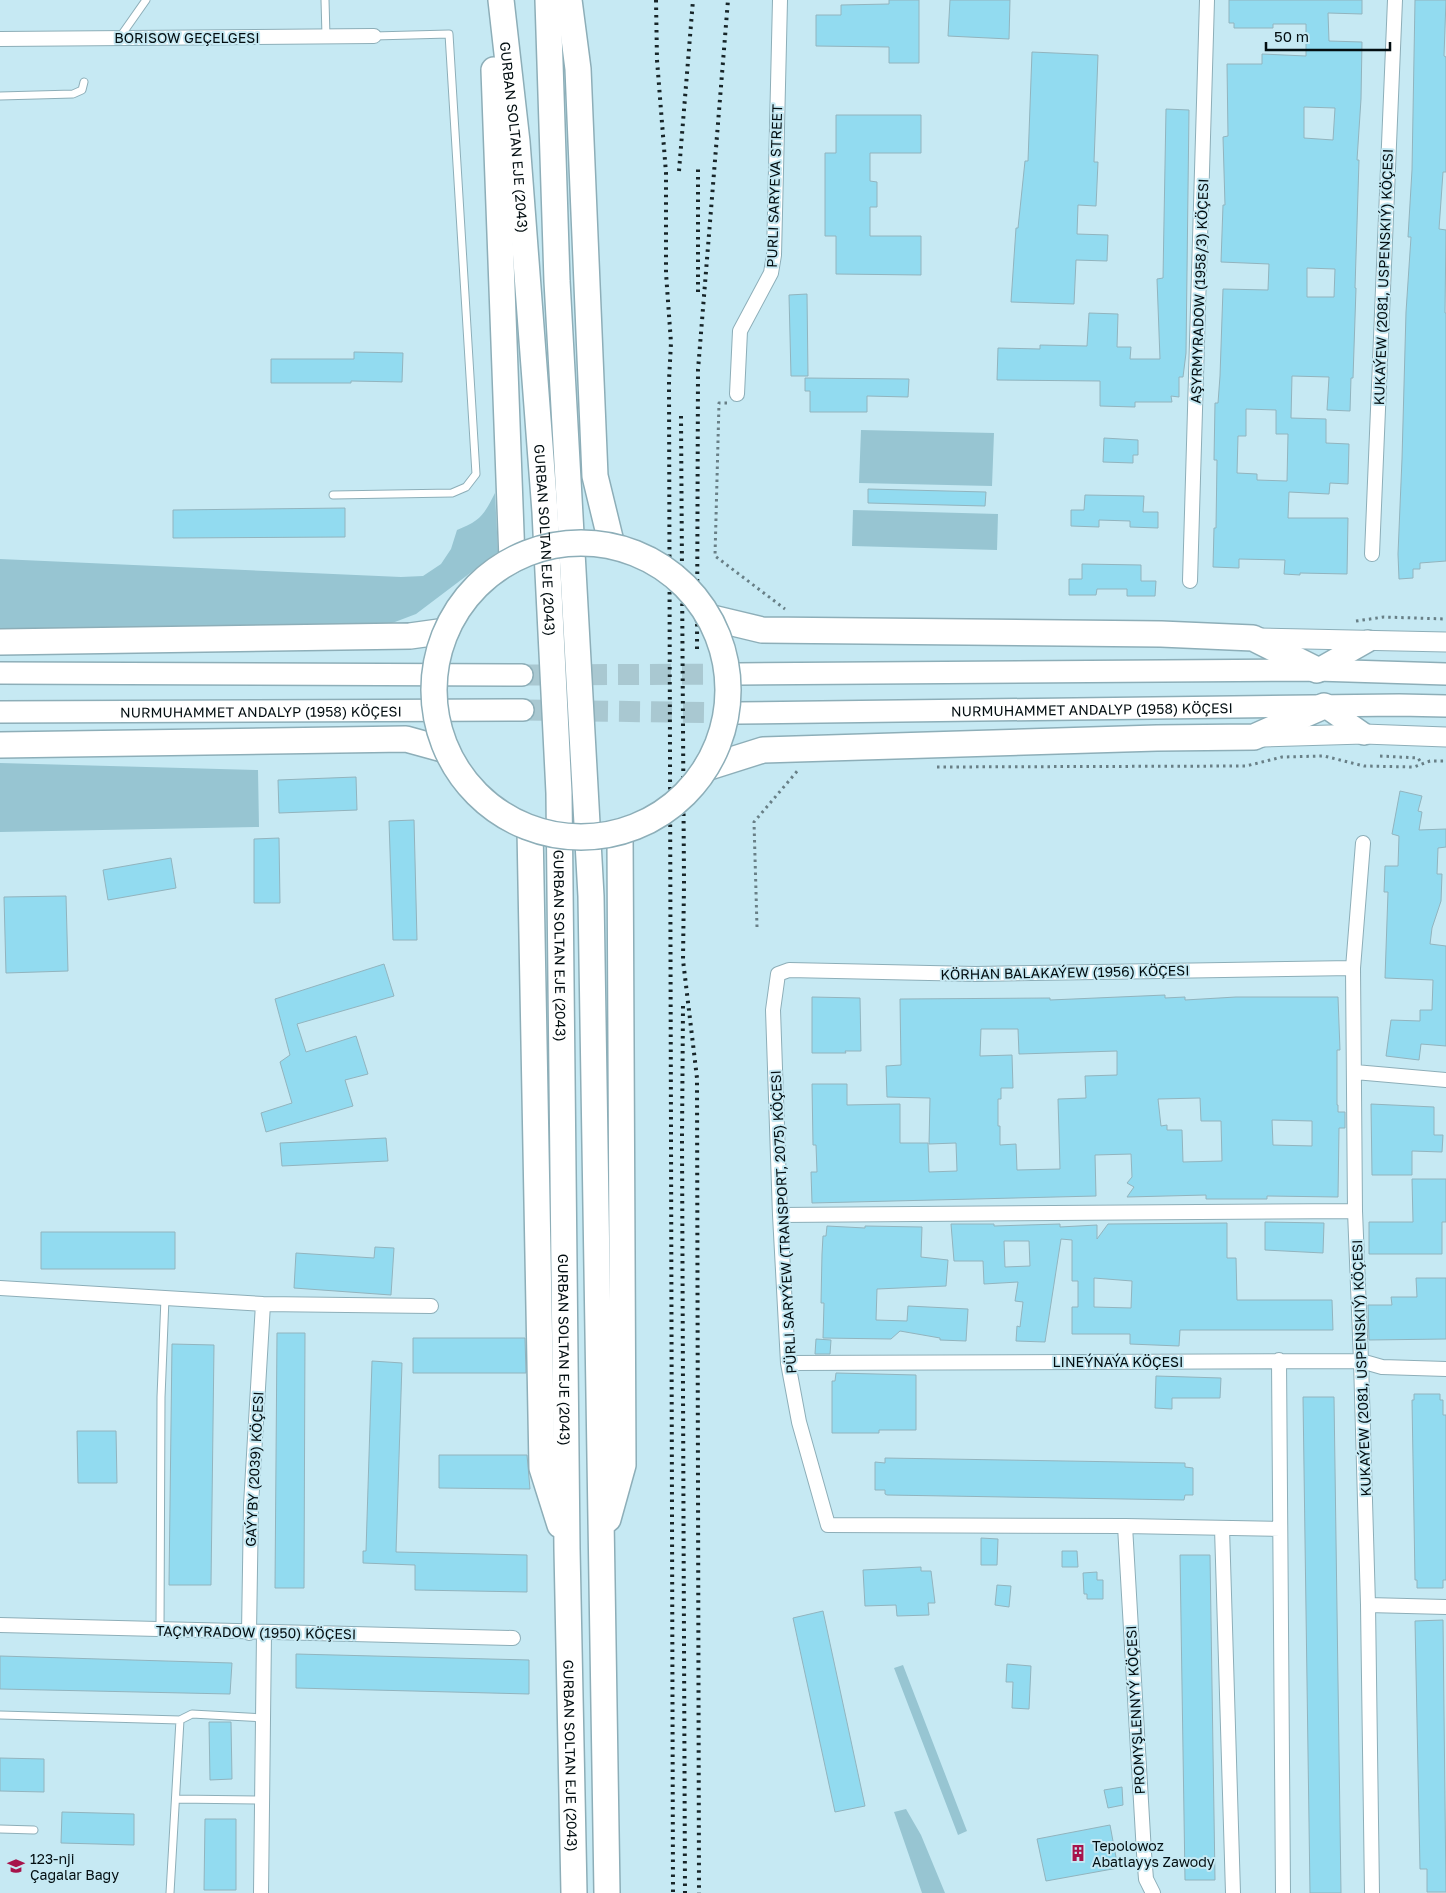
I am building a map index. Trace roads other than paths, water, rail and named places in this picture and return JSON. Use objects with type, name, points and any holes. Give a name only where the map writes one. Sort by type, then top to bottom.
[{"type":"highway","points":[[493,0],[512,560]]},
{"type":"highway","name":"GURBAN SOLTAN EJE (2043)","points":[[501,0],[517,142],[545,512],[559,783],[567,1549],[574,1893]]},
{"type":"highway","points":[[562,1],[578,69],[595,476],[612,546]]},
{"type":"highway","name":"GURBAN SOLTAN EJE (2043)","points":[[562,1],[557,282],[591,896],[607,1893]]},
{"type":"highway","points":[[578,543],[612,546],[646,559],[676,579],[708,616],[721,646],[727,677],[727,708],[720,740],[706,768],[692,786],[678,801],[649,821],[620,834],[580,838],[530,829],[496,810],[466,780],[446,750],[434,706],[435,667],[446,631],[466,598],[492,572],[512,560],[552,546],[578,543]]},
{"type":"highway","points":[[708,616],[762,630],[1161,634],[1253,638],[1317,670]]},
{"type":"highway","points":[[10,642],[410,636],[446,631]]},
{"type":"highway","points":[[706,768],[763,750],[1157,738],[1254,737],[1324,706]]},
{"type":"highway","points":[[0,745],[406,739],[446,750]]},
{"type":"highway","points":[[530,829],[542,1468],[567,1549]]},
{"type":"highway","points":[[601,1543],[624,1466],[620,834]]},
{"type":"main road","points":[[1317,670],[1368,641]]},
{"type":"main road","points":[[738,674],[1317,670],[1446,674]]},
{"type":"main road","points":[[0,673],[522,675]]},
{"type":"main road","points":[[1324,706],[1364,734]]},
{"type":"main road","name":"NURMUHAMMET ANDALYP (1958) KÖÇESI","points":[[738,713],[1446,706]]},
{"type":"main road","name":"NURMUHAMMET ANDALYP (1958) KÖÇESI","points":[[0,712],[523,710]]},
{"type":"street","name":"PURLI SARYEVA STREET","points":[[732,399],[740,331],[750,309],[771,273],[774,255],[780,0]]},
{"type":"street","name":"AŞYRMYRADOW (1958/3) KÖÇESI","points":[[1190,581],[1207,0]]},
{"type":"street","name":"KUKAÝEW (2081, USPENSKIÝ) KÖÇESI","points":[[1372,554],[1395,0]]},
{"type":"street","name":"BORISOW GEÇELGESI","points":[[0,39],[374,36]]},
{"type":"street","points":[[1253,638],[1446,642]]},
{"type":"street","points":[[1254,737],[1364,734],[1446,737]]},
{"type":"street","name":"KUKAÝEW (2081, USPENSKIÝ) KÖÇESI","points":[[1363,843],[1353,968],[1356,1211],[1368,1605],[1372,1893]]},
{"type":"street","name":"KÖRHAN BALAKAÝEW (1956) KÖÇESI","points":[[778,974],[789,970],[976,974],[1353,968]]},
{"type":"street","name":"PÜRLI SARYÝEW (TRANSPORT, 2075) KÖÇESI","points":[[778,974],[773,1010],[780,1215],[788,1363],[799,1422],[828,1525],[1125,1526]]},
{"type":"street","points":[[1355,1072],[1446,1080]]},
{"type":"street","points":[[780,1215],[1356,1211]]},
{"type":"street","points":[[0,1288],[263,1304],[431,1306]]},
{"type":"street","name":"GAÝYBY (2039) KÖÇESI","points":[[249,1633],[252,1506],[263,1304]]},
{"type":"street","points":[[1279,1360],[1283,1893]]},
{"type":"street","name":"LINEÝNAÝA KÖÇESI","points":[[788,1363],[1279,1360],[1361,1361],[1382,1367],[1446,1370]]},
{"type":"street","points":[[1125,1526],[1280,1529]]},
{"type":"street","name":"PROMYŞLENNYÝ KÖÇESI","points":[[1125,1526],[1144,1853],[1146,1879],[1152,1893]]},
{"type":"street","points":[[1222,1528],[1233,1893]]},
{"type":"street","points":[[1368,1605],[1446,1606]]},
{"type":"street","name":"TAÇMYRADOW (1950) KÖÇESI","points":[[0,1625],[249,1633],[513,1638]]},
{"type":"street","points":[[261,1893],[264,1633]]},
{"type":"lane","points":[[120,38],[146,0]]},
{"type":"lane","points":[[325,0],[326,36]]},
{"type":"lane","points":[[333,494],[452,492],[466,487],[476,474],[449,34],[374,36]]},
{"type":"lane","points":[[0,96],[73,94],[82,90],[84,82]]},
{"type":"lane","points":[[160,1629],[161,1397],[165,1298]]},
{"type":"lane","points":[[0,1715],[180,1720],[192,1714],[263,1718]]},
{"type":"lane","points":[[170,1893],[180,1720]]},
{"type":"lane","points":[[176,1799],[262,1800]]},
{"type":"lane","points":[[0,1829],[34,1830]]},
{"type":"tunnel","points":[[522,675],[738,674]]},
{"type":"tunnel","points":[[523,710],[738,713]]},
{"type":"railway","points":[[656,0],[657,60],[666,173],[666,273],[671,343],[669,380],[673,1893]]},
{"type":"railway","points":[[679,171],[693,0]]},
{"type":"railway","points":[[697,649],[698,370],[728,0]]},
{"type":"railway","points":[[698,169],[698,292]]},
{"type":"railway","points":[[681,416],[683,960],[697,1078],[699,1893]]},
{"type":"railway","points":[[683,1006],[685,1893]]},
{"type":"place","name":"Tepolowoz Abatlayys Zawody","points":[[1078,1853]]},
{"type":"place","name":"123-nji Çagalar Bagy","points":[[16,1866]]}]
